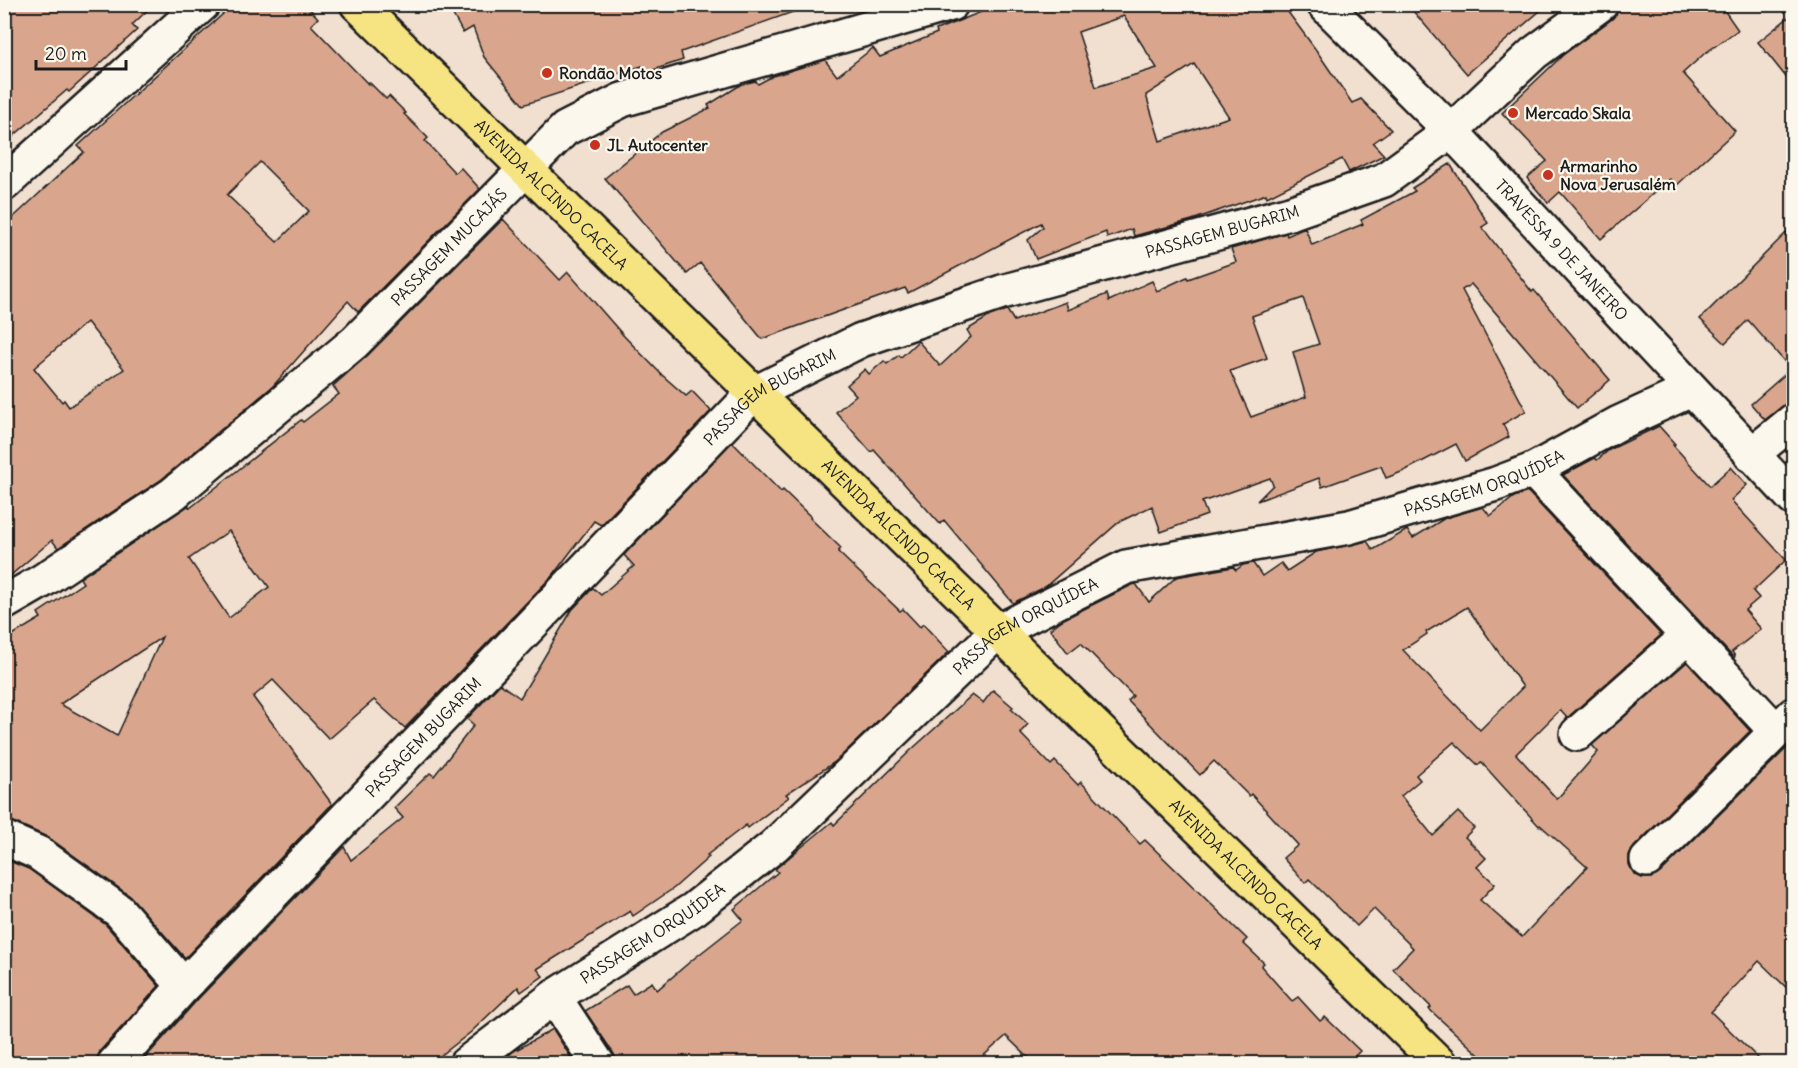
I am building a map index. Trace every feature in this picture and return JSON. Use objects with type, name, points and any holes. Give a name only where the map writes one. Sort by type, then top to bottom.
[{"type":"main road","name":"AVENIDA ALCINDO CACELA","points":[[357,4],[1440,1064]]},
{"type":"street","points":[[4,184],[203,4]]},
{"type":"street","name":"PASSAGEM MUCAJÁS","points":[[4,603],[42,581],[173,494],[355,342],[566,129],[622,99],[951,4]]},
{"type":"street","name":"TRAVESSA 9 DE JANEIRO","points":[[1324,4],[1451,131],[1794,500]]},
{"type":"street","name":"PASSAGEM BUGARIM","points":[[114,1064],[184,986],[753,394],[861,340],[1002,292],[1290,213],[1384,180],[1451,131],[1534,53],[1601,4]]},
{"type":"street","name":"PASSAGEM ORQUÍDEA","points":[[466,1064],[554,997],[694,909],[774,846],[997,632],[1126,567],[1349,527],[1496,484],[1533,470],[1619,423],[1691,390]]},
{"type":"street","points":[[1751,455],[1794,420]]},
{"type":"street","points":[[1533,470],[1663,608],[1687,637],[1785,723],[1647,860]]},
{"type":"street","points":[[1576,734],[1687,637]]},
{"type":"street","points":[[4,838],[38,853],[119,911],[184,986]]},
{"type":"street","points":[[554,997],[598,1064]]},
{"type":"building","points":[[4,4],[154,4],[132,25],[137,30],[69,92],[67,90],[4,144]]},
{"type":"building","points":[[234,4],[305,4],[318,18],[311,25],[368,84],[369,82],[386,99],[389,96],[406,113],[404,114],[428,138],[425,141],[455,173],[461,168],[480,189],[358,312],[348,301],[273,386],[162,479],[58,548],[52,540],[4,581],[4,226],[84,152],[78,146]],"holes":[[[260,162],[309,211],[277,242],[227,195]],[[87,322],[124,369],[69,407],[64,400],[62,402],[34,368]]]},
{"type":"building","points":[[447,4],[804,4],[804,8],[681,52],[683,60],[644,73],[642,66],[523,105],[484,57],[473,27],[463,33]]},
{"type":"building","points":[[1001,4],[1282,4],[1352,103],[1361,99],[1391,130],[1373,143],[1384,155],[1349,172],[1342,159],[1267,197],[1266,194],[1192,220],[1134,236],[1132,229],[1107,238],[1106,232],[1036,259],[1028,240],[1043,227],[1041,223],[908,293],[905,288],[762,339],[700,263],[687,274],[605,178],[662,132],[710,108],[708,105],[742,84],[756,81],[758,84],[773,76],[825,60],[837,76],[873,48],[880,57],[937,33],[936,30]],"holes":[[[1124,16],[1157,68],[1096,87],[1078,32]],[[1194,64],[1229,117],[1160,141],[1146,95]]]},
{"type":"building","points":[[1407,4],[1548,4],[1467,74]]},
{"type":"building","points":[[1619,4],[1720,4],[1738,30],[1704,54],[1683,73],[1735,131],[1676,186],[1670,179],[1601,239],[1560,192],[1548,203],[1527,178],[1547,161],[1502,113],[1563,55],[1612,19],[1618,12]]},
{"type":"building","points":[[1794,13],[1794,87],[1758,42]]},
{"type":"building","points":[[1450,164],[1488,223],[1482,227],[1532,292],[1534,290],[1610,380],[1577,408],[1471,284],[1462,290],[1526,411],[1503,424],[1509,437],[1465,461],[1456,444],[1386,478],[1381,466],[1322,487],[1319,478],[1257,501],[1273,485],[1270,478],[1202,502],[1207,515],[1161,532],[1152,506],[1119,522],[1045,587],[1013,603],[944,520],[940,524],[874,450],[871,452],[836,412],[856,395],[847,385],[865,369],[869,374],[884,361],[887,364],[899,355],[901,357],[918,341],[940,366],[971,337],[967,330],[990,316],[1007,310],[1014,321],[1066,302],[1068,310],[1107,294],[1109,301],[1152,281],[1157,291],[1187,277],[1188,279],[1236,262],[1231,249],[1286,233],[1287,236],[1305,228],[1312,245],[1363,224],[1361,220],[1415,191],[1412,188]],"holes":[[[1303,298],[1319,344],[1293,352],[1306,397],[1251,417],[1230,371],[1267,358],[1252,316]]]},
{"type":"building","points":[[503,219],[560,280],[568,272],[623,335],[662,375],[686,396],[692,391],[711,411],[601,525],[594,521],[553,575],[405,728],[374,700],[329,739],[273,680],[253,697],[332,804],[185,958],[130,896],[49,838],[12,821],[4,820],[4,640],[41,618],[38,613],[83,583],[80,578],[188,506],[190,508],[301,420],[303,422],[339,394],[333,386],[368,355]],"holes":[[[229,531],[269,587],[229,618],[189,559]],[[162,637],[117,736],[60,704]]]},
{"type":"building","points":[[1794,225],[1794,398],[1765,420],[1751,404],[1791,369],[1748,320],[1725,343],[1700,319]]},
{"type":"building","points":[[1659,426],[1710,486],[1731,467],[1747,485],[1731,500],[1786,560],[1753,591],[1759,598],[1745,610],[1761,629],[1732,652],[1734,658],[1563,475],[1595,458],[1597,460],[1609,450]]},
{"type":"building","points":[[732,442],[841,548],[838,552],[900,611],[903,609],[920,627],[923,624],[949,652],[835,762],[786,794],[789,797],[748,828],[746,825],[707,855],[709,857],[674,888],[633,916],[630,911],[537,969],[543,976],[521,992],[518,987],[471,1032],[430,1064],[140,1064],[198,999],[344,847],[351,860],[403,818],[394,808],[430,773],[434,776],[474,725],[467,719],[500,684],[520,698],[572,610],[593,588],[601,595],[634,566],[624,555]]},
{"type":"building","points":[[1528,492],[1661,635],[1567,718],[1560,710],[1516,754],[1557,799],[1598,752],[1592,745],[1687,662],[1750,731],[1634,847],[1629,855],[1629,864],[1634,874],[1642,878],[1651,878],[1660,873],[1794,741],[1794,995],[1759,961],[1711,1012],[1764,1064],[1489,1064],[1429,1009],[1431,1007],[1393,969],[1413,948],[1374,909],[1357,926],[1309,879],[1305,883],[1283,858],[1298,845],[1251,794],[1249,796],[1214,761],[1200,775],[1128,701],[1133,696],[1081,643],[1068,653],[1050,629],[1062,620],[1132,585],[1136,584],[1149,602],[1176,577],[1233,567],[1236,570],[1243,565],[1253,563],[1262,576],[1281,563],[1287,571],[1316,552],[1367,541],[1373,550],[1407,530],[1413,538],[1445,518],[1483,507],[1490,516],[1514,497]],"holes":[[[1467,607],[1523,687],[1480,730],[1403,650],[1427,634],[1426,632]],[[1454,742],[1478,765],[1481,762],[1539,826],[1587,867],[1522,937],[1480,900],[1495,884],[1477,867],[1486,858],[1465,837],[1474,828],[1458,812],[1433,836],[1401,796],[1420,780],[1416,775]]]},
{"type":"building","points":[[993,690],[1028,724],[1020,733],[1051,765],[1055,761],[1078,785],[1081,782],[1140,844],[1145,840],[1247,939],[1243,943],[1264,963],[1261,966],[1292,1001],[1298,997],[1320,1021],[1325,1017],[1360,1051],[1347,1064],[1035,1064],[1006,1036],[974,1064],[617,1064],[614,1054],[585,1011],[627,985],[633,994],[652,982],[657,990],[743,920],[734,909],[778,872],[775,869],[832,822],[834,825],[972,695],[983,703]]},
{"type":"building","points":[[4,859],[29,869],[106,925],[159,986],[100,1051],[96,1064],[4,1064]]},
{"type":"building","points":[[553,1029],[575,1064],[498,1064],[514,1051]]},
{"type":"place","name":"Rondão Motos","points":[[547,73]]},
{"type":"place","name":"Mercado Skala","points":[[1513,113]]},
{"type":"place","name":"JL Autocenter","points":[[595,145]]},
{"type":"place","name":"Armarinho Nova Jerusalém","points":[[1548,175]]}]
